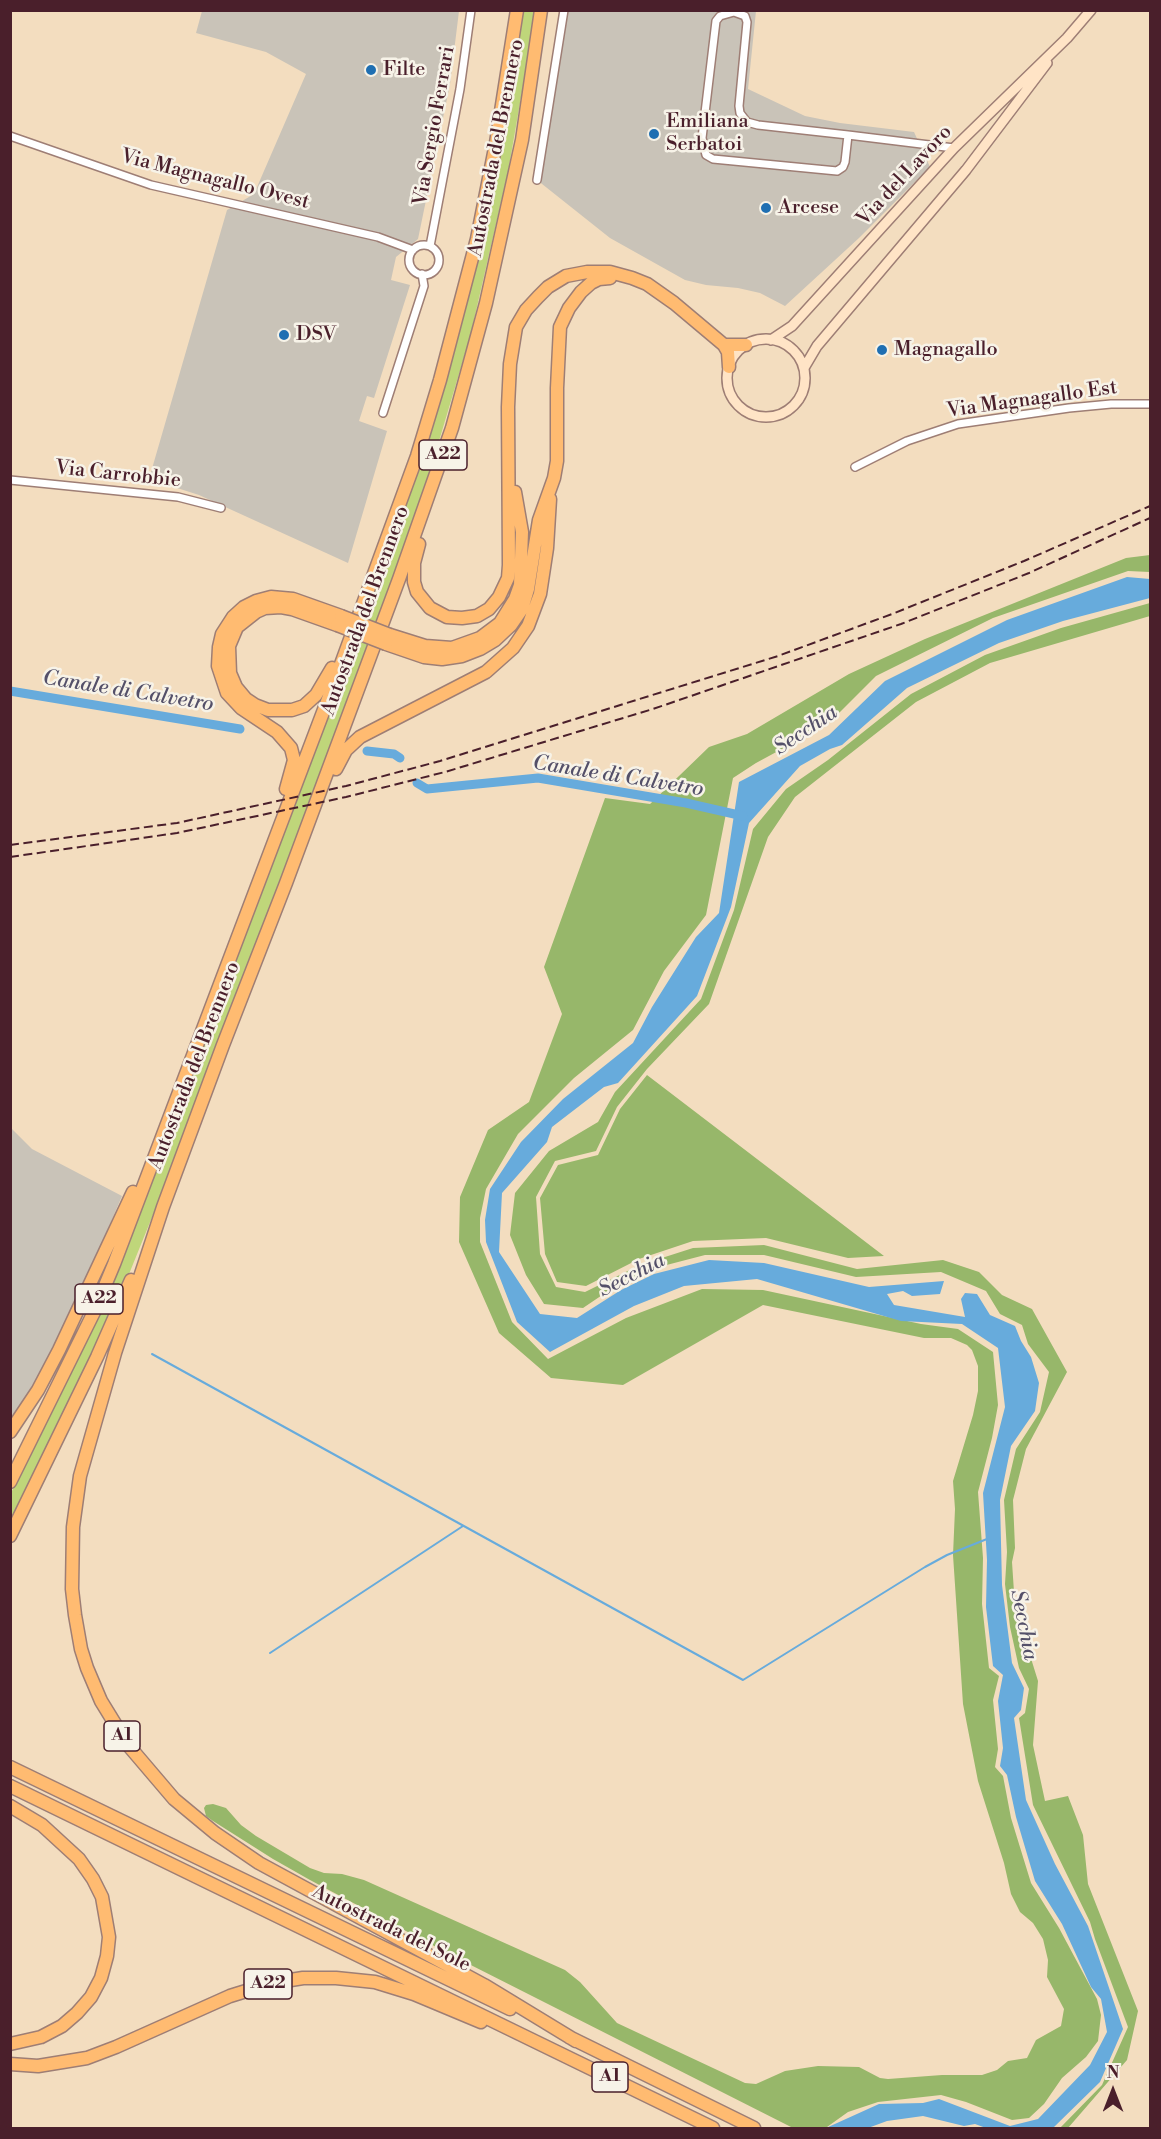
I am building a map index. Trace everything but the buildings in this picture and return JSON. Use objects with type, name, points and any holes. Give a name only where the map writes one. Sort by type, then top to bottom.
[{"type":"highway","name":"Autostrada del Brennero","points":[[172,1110],[382,555],[427,423],[477,239],[496,143],[517,10]]},
{"type":"highway","name":"Autostrada del Brennero","points":[[163,1207],[399,579],[452,428],[486,303],[522,141],[541,10]]},
{"type":"highway","points":[[452,428],[447,462],[414,563],[414,582],[424,602],[439,614],[455,618],[477,616],[495,603],[504,589],[509,565],[510,364],[516,327],[526,310],[548,287],[566,276],[587,272],[610,272],[646,284],[674,303],[724,345],[728,352],[729,367]]},
{"type":"highway","points":[[268,855],[268,835],[287,787],[294,760],[291,748],[283,739],[268,725],[241,708],[228,693],[218,666],[220,640],[228,624],[239,611],[256,601],[271,597],[293,599],[388,639],[424,657],[453,658],[471,653],[488,645],[504,633],[526,599],[538,520],[550,491],[557,462],[560,327],[569,308],[591,283],[599,279],[615,277],[632,278]]},
{"type":"highway","points":[[724,345],[746,345]]},
{"type":"highway","points":[[388,639],[452,648],[480,638],[496,627],[509,611],[520,585],[522,532],[508,459]]},
{"type":"highway","points":[[286,883],[314,825],[337,765],[351,745],[374,729],[486,672],[504,659],[522,637],[536,607],[543,581],[550,521],[550,491]]},
{"type":"highway","points":[[339,620],[281,607],[264,608],[256,612],[237,627],[229,646],[228,664],[236,687],[246,699],[268,710],[292,710],[310,700],[330,673],[362,589],[382,555]]},
{"type":"highway","points":[[10,1432],[38,1390],[59,1350],[172,1110]]},
{"type":"highway","name":"A22","points":[[10,1482],[94,1312],[172,1110]]},
{"type":"highway","points":[[10,1536],[97,1357],[163,1207]]},
{"type":"highway","name":"A1","points":[[163,1207],[104,1387],[84,1458],[77,1493],[72,1562],[75,1616],[84,1659],[101,1701],[123,1737],[151,1773],[174,1799],[215,1833],[268,1868],[484,1985],[576,2041]]},
{"type":"highway","name":"Autostrada del Sole","points":[[10,1767],[754,2128]]},
{"type":"highway","name":"Autostrada del Sole","points":[[10,1786],[713,2128]]},
{"type":"highway","points":[[10,1806],[42,1825],[78,1859],[93,1879],[102,1897],[109,1937],[101,1978],[91,1997],[77,2013],[62,2026],[41,2037],[10,2044]]},
{"type":"highway","name":"A22","points":[[10,2064],[38,2066],[87,2058],[230,1996],[272,1983],[303,1978],[336,1978],[375,1982],[414,1994],[463,2016],[530,2038]]},
{"type":"main road","name":"Via del Lavoro","points":[[746,345],[761,340],[771,340],[792,326],[954,148],[1066,38],[1091,10]]},
{"type":"main road","name":"Via del Lavoro","points":[[729,367],[728,385],[736,403],[746,411],[765,417],[784,413],[795,404],[805,384],[804,369],[817,346],[966,170],[1066,38]]},
{"type":"main road","points":[[771,340],[790,347],[799,357],[804,369]]},
{"type":"main road","points":[[729,367],[746,345]]},
{"type":"street","name":"Via Sergio Ferrari","points":[[430,246],[460,89],[471,10]]},
{"type":"street","points":[[537,180],[564,10]]},
{"type":"street","points":[[848,135],[843,167],[837,171],[713,159],[706,155],[702,138],[716,21],[720,16],[726,13],[740,13],[745,16],[747,22],[739,106],[744,119],[758,125],[848,135],[954,148]]},
{"type":"street","name":"Via Magnagallo Ovest","points":[[10,136],[140,182],[378,237],[413,250]]},
{"type":"street","points":[[421,246],[430,246],[439,257],[438,266],[431,273],[422,274],[411,267],[410,258],[413,250],[421,246]]},
{"type":"street","points":[[383,413],[424,286],[422,274]]},
{"type":"street","name":"Via Magnagallo Est","points":[[855,467],[907,441],[958,424],[1069,408],[1112,404],[1150,404]]},
{"type":"street","name":"Via Carrobbie","points":[[10,480],[178,497],[221,508]]},
{"type":"shaded area","points":[[565,10],[756,11],[748,89],[805,116],[840,123],[914,132],[930,167],[859,238],[785,306],[760,293],[685,280],[610,238],[537,180]]},
{"type":"shaded area","points":[[202,11],[459,11],[450,84],[418,239],[396,257],[391,280],[410,285],[374,398],[367,396],[359,421],[387,431],[348,563],[199,495],[149,479],[227,210],[254,194],[306,74],[266,52],[196,33]]},
{"type":"shaded area","points":[[10,1127],[32,1149],[122,1196],[64,1331],[10,1424]]},
{"type":"green space","points":[[521,11],[536,11],[508,172],[470,337],[422,498],[366,655],[163,1190],[110,1321],[11,1531],[11,1493],[96,1316],[457,331]]},
{"type":"green space","points":[[1150,555],[1150,572],[1128,571],[993,618],[876,676],[828,724],[733,778],[706,915],[664,971],[633,1030],[574,1078],[518,1134],[486,1189],[480,1218],[480,1242],[512,1322],[548,1359],[626,1318],[702,1289],[763,1290],[921,1324],[958,1329],[993,1352],[998,1405],[978,1492],[983,1558],[982,1604],[989,1668],[999,1676],[993,1700],[998,1749],[995,1767],[1003,1776],[1011,1818],[1031,1883],[1059,1928],[1097,1999],[1101,2015],[1098,2041],[1086,2057],[1062,2078],[1044,2104],[1029,2118],[1012,2120],[941,2095],[878,2102],[848,2112],[827,2127],[793,2128],[453,1956],[310,1880],[213,1821],[206,1816],[204,1808],[206,1805],[213,1804],[226,1808],[241,1825],[256,1836],[310,1868],[324,1873],[342,1874],[364,1880],[565,1970],[580,1982],[617,2023],[745,2083],[756,2084],[785,2071],[818,2066],[859,2067],[880,2078],[888,2079],[982,2075],[997,2070],[1008,2061],[1027,2058],[1036,2040],[1061,2026],[1064,2009],[1047,1977],[1048,1960],[1043,1939],[1033,1923],[1020,1912],[1011,1894],[1004,1863],[978,1781],[963,1704],[953,1555],[955,1509],[953,1481],[978,1391],[978,1366],[972,1350],[967,1345],[951,1338],[924,1338],[763,1305],[623,1385],[551,1378],[499,1333],[459,1242],[460,1197],[488,1130],[529,1102],[562,1014],[544,967],[605,798],[650,804],[709,747],[747,734],[849,674],[925,639],[1126,558]]},
{"type":"green space","points":[[1150,603],[1150,616],[990,663],[916,702],[795,797],[768,837],[709,1004],[647,1069],[617,1107],[596,1151],[555,1161],[536,1197],[540,1254],[556,1287],[585,1292],[640,1265],[693,1248],[764,1245],[857,1269],[943,1260],[979,1272],[1002,1295],[1032,1309],[1067,1372],[1026,1449],[1013,1500],[1015,1548],[1012,1562],[1015,1607],[1038,1681],[1033,1745],[1045,1801],[1068,1796],[1083,1835],[1088,1884],[1138,2011],[1127,2060],[1068,2128],[1060,2128],[1102,2085],[1128,2027],[1090,1922],[1033,1805],[1019,1718],[1025,1713],[1029,1689],[1019,1668],[1010,1627],[1005,1584],[1007,1552],[1004,1500],[1016,1449],[1040,1412],[1049,1372],[1028,1344],[1022,1325],[1000,1314],[986,1291],[941,1272],[856,1277],[764,1255],[705,1255],[655,1268],[620,1283],[583,1308],[544,1304],[526,1275],[510,1235],[515,1193],[549,1151],[598,1122],[615,1092],[701,999],[734,910],[753,829],[786,789],[828,760],[911,694],[985,655],[1061,628]]},
{"type":"green space","points":[[647,1075],[884,1256],[848,1258],[766,1238],[693,1241],[639,1259],[586,1286],[557,1282],[545,1254],[540,1198],[558,1165],[598,1155],[620,1109]]},
{"type":"water","points":[[1127,577],[1150,579],[1150,598],[1063,621],[999,643],[907,688],[842,745],[800,766],[749,823],[731,907],[697,996],[618,1083],[604,1087],[552,1127],[547,1142],[502,1193],[499,1252],[540,1314],[577,1318],[621,1290],[654,1274],[709,1260],[764,1263],[869,1287],[944,1281],[940,1294],[912,1296],[903,1291],[887,1294],[894,1305],[965,1317],[961,1299],[965,1293],[977,1294],[990,1315],[1015,1326],[1031,1357],[1039,1383],[1035,1411],[1011,1446],[1000,1500],[1002,1585],[1012,1663],[1024,1688],[1021,1710],[1014,1718],[1026,1800],[1055,1864],[1088,1926],[1123,2029],[1100,2082],[1053,2128],[986,2128],[975,2124],[964,2126],[923,2116],[887,2121],[868,2128],[826,2128],[879,2104],[923,2103],[939,2099],[1010,2126],[1038,2119],[1090,2065],[1107,2032],[1101,1999],[1091,1987],[1062,1924],[1035,1881],[1016,1817],[1007,1775],[1000,1766],[1003,1748],[998,1701],[1003,1675],[993,1666],[986,1607],[987,1560],[983,1493],[1005,1407],[998,1348],[962,1324],[901,1321],[757,1279],[684,1286],[634,1306],[550,1352],[517,1322],[486,1242],[485,1220],[490,1189],[521,1142],[563,1099],[633,1043],[652,1007],[696,937],[719,913],[739,782],[829,735],[885,681],[1007,620]]},
{"type":"waterway","name":"Canale di Calvetro","points":[[10,691],[240,729]]},
{"type":"waterway","name":"Canale di Calvetro","points":[[367,751],[394,754],[400,758]]},
{"type":"waterway","name":"Canale di Calvetro","points":[[417,783],[427,789],[538,778],[686,803],[743,816]]},
{"type":"waterway","points":[[152,1354],[743,1680],[925,1567],[947,1555],[987,1539]]},
{"type":"waterway","points":[[270,1653],[463,1526]]},
{"type":"railway","points":[[10,845],[177,823],[346,786],[440,761],[778,656],[892,614],[1024,561],[1150,506]]},
{"type":"railway","points":[[10,857],[177,833],[346,797],[445,772],[653,709],[901,624],[1029,573],[1150,518]]},
{"type":"place","name":"Filte","points":[[371,70]]},
{"type":"place","name":"Emiliana Serbatoi","points":[[654,134]]},
{"type":"place","name":"Arcese","points":[[766,208]]},
{"type":"place","name":"DSV","points":[[284,335]]},
{"type":"place","name":"Magnagallo","points":[[882,350]]},
{"type":"water label","name":"Secchia","points":[[806,731]]},
{"type":"water label","name":"Secchia","points":[[632,1276]]},
{"type":"water label","name":"Secchia","points":[[1023,1625]]}]
